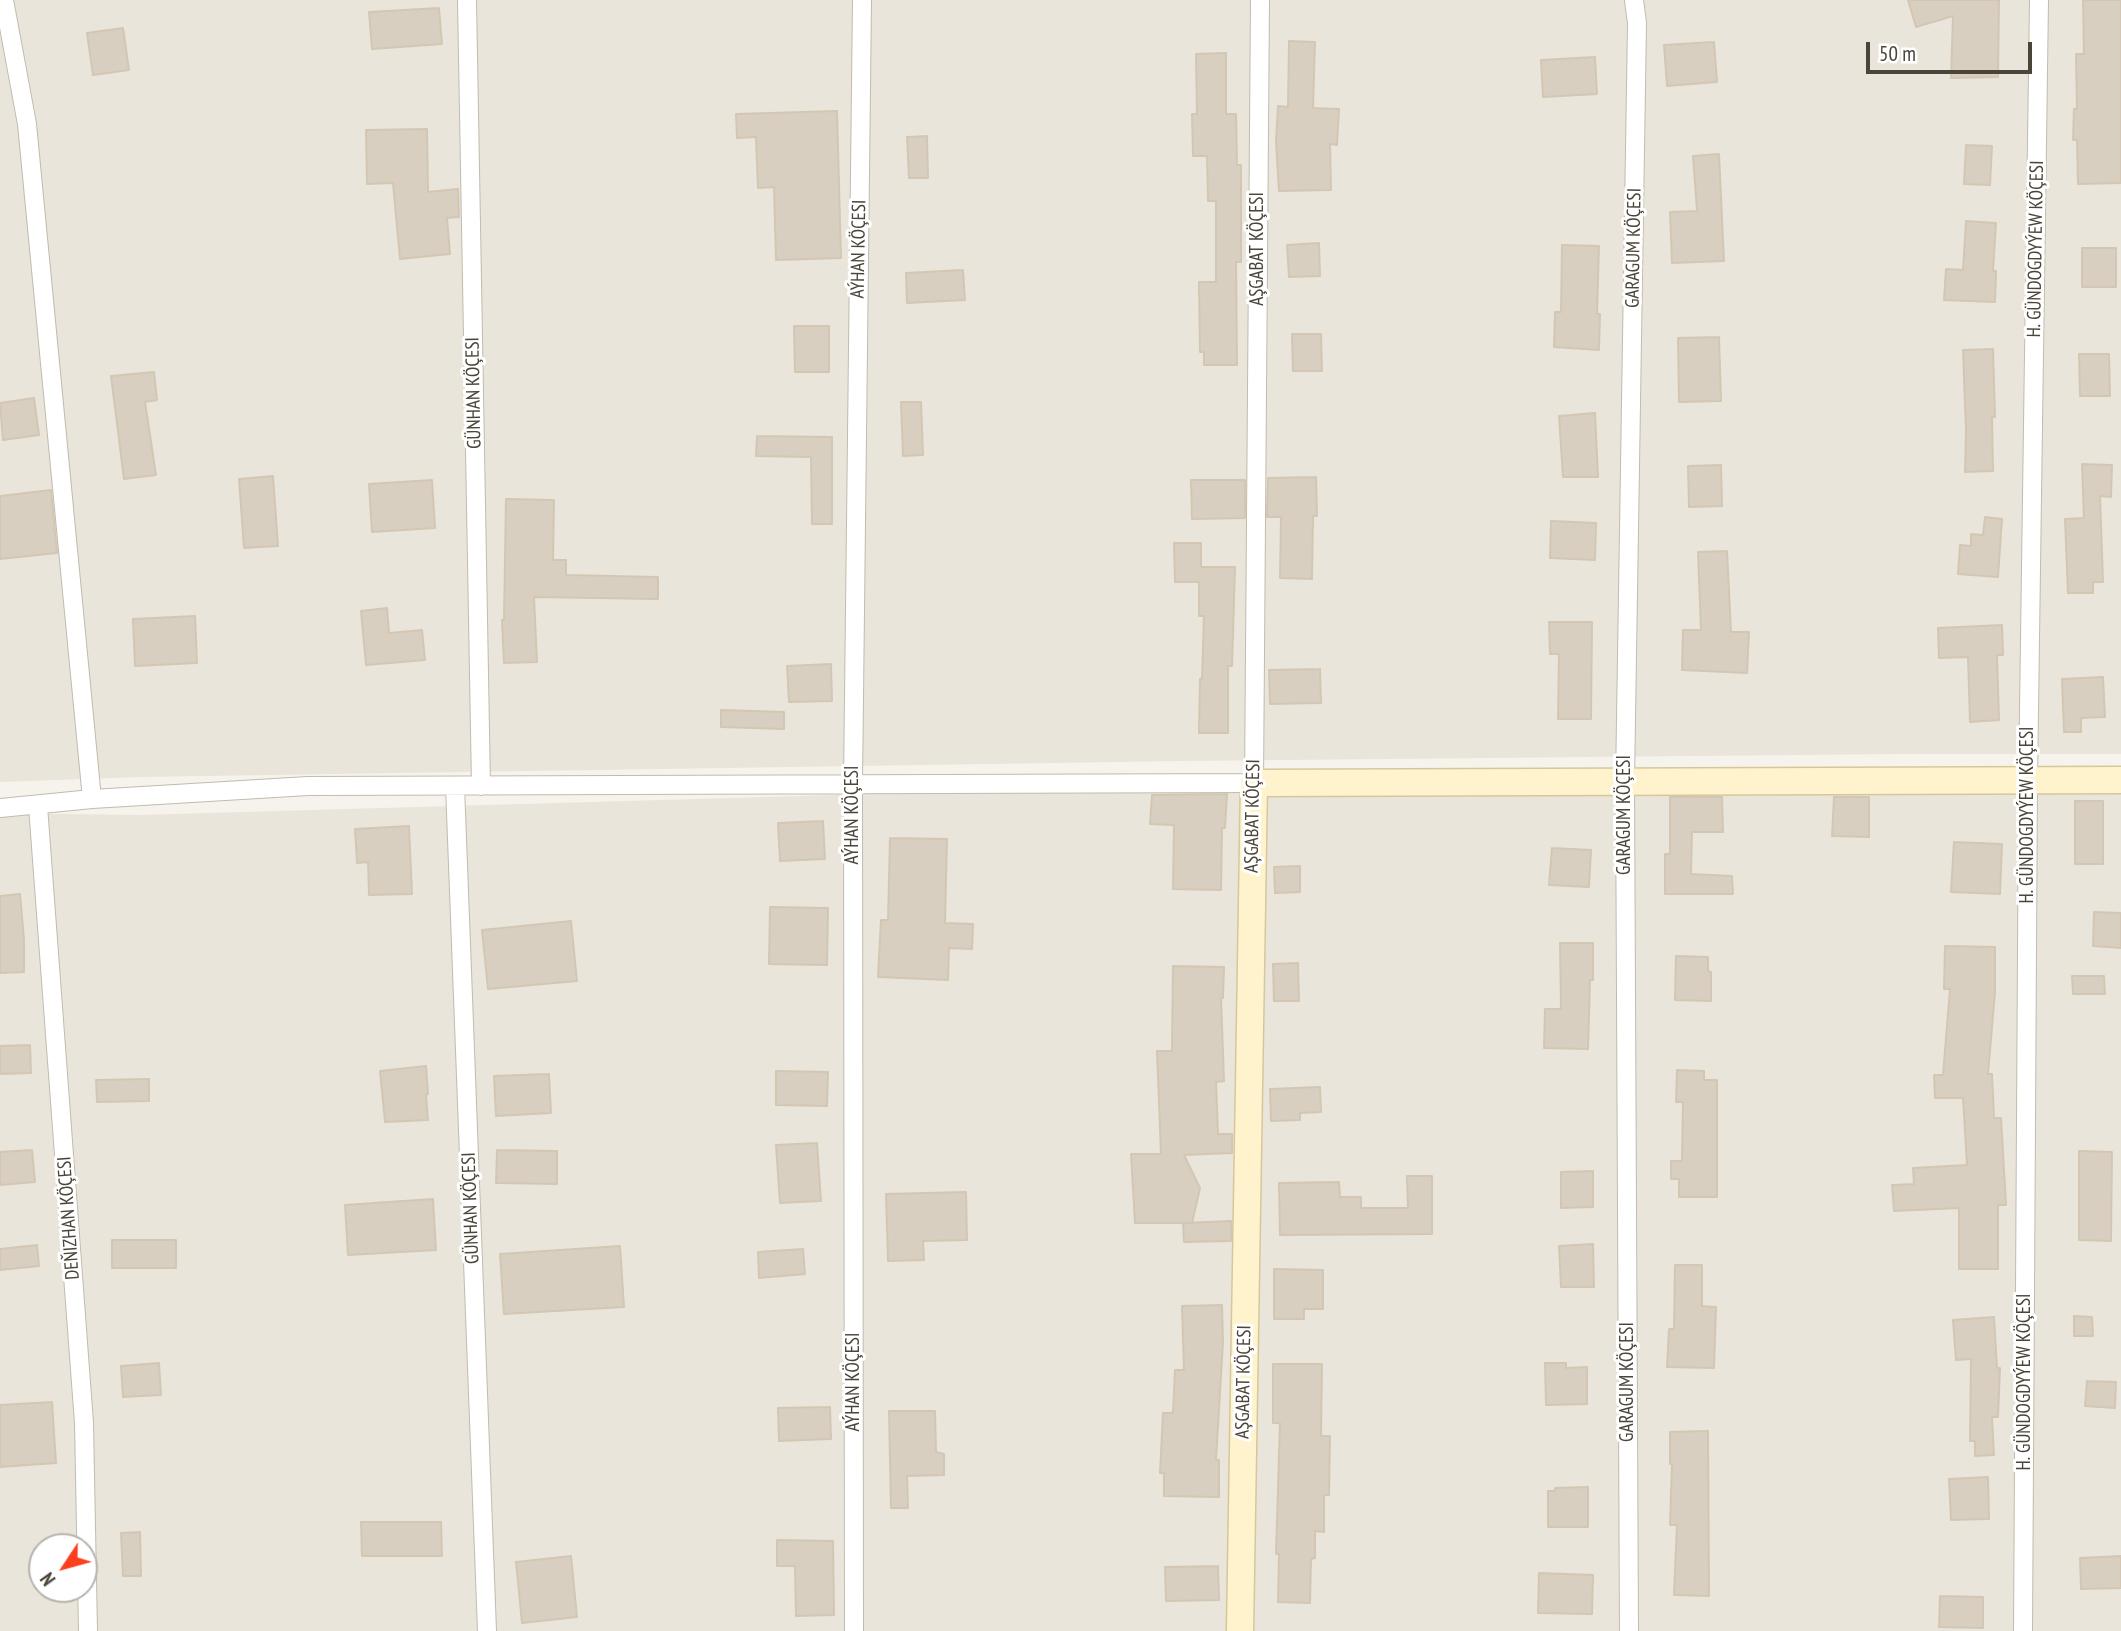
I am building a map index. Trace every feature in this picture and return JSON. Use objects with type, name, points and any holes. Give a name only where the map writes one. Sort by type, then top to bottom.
[{"type":"street","points":[[4,0],[27,124],[92,799]]},
{"type":"street","name":"GÜNHAN KÖÇESI","points":[[467,0],[481,786]]},
{"type":"street","name":"AÝHAN KÖÇESI","points":[[854,1631],[853,784],[862,0]]},
{"type":"street","name":"AŞGABAT KÖÇESI","points":[[1240,1631],[1254,783],[1260,0]]},
{"type":"street","name":"GARAGUM KÖÇESI","points":[[1629,1631],[1625,782],[1637,23],[1634,0]]},
{"type":"street","name":"H. GÜNDOGDYÝEW KÖÇESI","points":[[2023,1631],[2028,780],[2039,0]]},
{"type":"street","points":[[0,808],[92,799],[308,786],[2121,780]]},
{"type":"street","name":"GÜNHAN KÖÇESI","points":[[455,786],[487,1631]]},
{"type":"street","name":"DEŇIZHAN KÖÇESI","points":[[38,806],[84,1423],[88,1631]]},
{"type":"shaded area","points":[[0,0],[2121,0],[2121,754],[1181,761],[140,777],[0,782]]},
{"type":"shaded area","points":[[2121,783],[2121,1631],[1253,1631],[1265,797],[1832,785]]},
{"type":"shaded area","points":[[1150,786],[1241,788],[1241,1087],[1230,1631],[0,1631],[0,813],[138,815]]},
{"type":"building","points":[[1908,0],[1999,0],[1998,77],[1951,78],[1953,16],[1916,27]]},
{"type":"building","points":[[2083,0],[2121,0],[2121,183],[2078,184],[2077,140],[2073,140],[2074,109],[2077,109],[2076,54],[2084,54]]},
{"type":"building","points":[[439,8],[442,44],[372,49],[369,12]]},
{"type":"building","points":[[123,28],[129,70],[93,75],[87,33]]},
{"type":"building","points":[[1289,41],[1315,42],[1313,108],[1339,109],[1337,145],[1330,144],[1331,190],[1279,191],[1276,141],[1278,106],[1288,107]]},
{"type":"building","points":[[1714,42],[1717,82],[1667,86],[1664,45]]},
{"type":"building","points":[[1226,53],[1226,114],[1236,114],[1237,165],[1241,165],[1241,262],[1236,262],[1237,365],[1204,365],[1204,352],[1200,352],[1199,282],[1216,282],[1216,201],[1208,201],[1207,156],[1193,156],[1192,114],[1197,114],[1196,54]]},
{"type":"building","points":[[1595,57],[1597,94],[1543,97],[1541,60]]},
{"type":"building","points":[[837,111],[841,258],[776,260],[774,187],[758,188],[756,137],[737,138],[736,114]]},
{"type":"building","points":[[427,129],[428,192],[458,189],[459,217],[447,218],[450,254],[400,259],[393,183],[367,184],[366,130]]},
{"type":"building","points":[[927,136],[928,178],[909,178],[907,137]]},
{"type":"building","points":[[1966,145],[1992,146],[1990,185],[1964,184]]},
{"type":"building","points":[[1719,154],[1724,261],[1672,263],[1670,212],[1697,211],[1693,156]]},
{"type":"building","points":[[1966,221],[1996,223],[1993,271],[1996,271],[1995,302],[1944,300],[1946,269],[1963,270]]},
{"type":"building","points":[[1319,243],[1320,276],[1289,277],[1287,245]]},
{"type":"building","points":[[1562,245],[1599,246],[1599,350],[1554,347],[1555,312],[1561,312]]},
{"type":"building","points":[[2082,248],[2116,248],[2116,287],[2082,287]]},
{"type":"building","points":[[963,270],[965,300],[907,303],[906,273]]},
{"type":"building","points":[[794,326],[829,326],[829,372],[795,372]]},
{"type":"building","points":[[1292,334],[1321,334],[1322,371],[1293,371]]},
{"type":"building","points":[[1719,337],[1721,401],[1679,402],[1678,338]]},
{"type":"building","points":[[1993,349],[1993,471],[1965,472],[1963,350]]},
{"type":"building","points":[[2079,354],[2109,354],[2110,396],[2080,396]]},
{"type":"building","points":[[154,372],[157,400],[145,402],[156,475],[124,479],[111,376]]},
{"type":"building","points":[[34,398],[39,435],[3,440],[0,403]]},
{"type":"building","points":[[901,402],[921,402],[923,455],[903,456]]},
{"type":"building","points":[[1595,413],[1598,477],[1563,477],[1559,416]]},
{"type":"building","points":[[757,436],[832,437],[832,524],[812,524],[811,457],[756,456]]},
{"type":"building","points":[[2082,464],[2112,465],[2111,497],[2100,496],[2103,582],[2093,582],[2093,593],[2068,593],[2065,519],[2084,518]]},
{"type":"building","points":[[1721,465],[1722,506],[1689,507],[1688,466]]},
{"type":"building","points":[[273,476],[278,546],[244,548],[239,479]]},
{"type":"building","points":[[1316,477],[1317,516],[1313,516],[1312,579],[1280,578],[1281,517],[1267,517],[1268,478]]},
{"type":"building","points":[[432,480],[435,528],[372,532],[369,484]]},
{"type":"building","points":[[1191,480],[1245,480],[1245,518],[1192,519]]},
{"type":"building","points":[[51,490],[57,553],[0,559],[0,496]]},
{"type":"building","points":[[506,499],[554,500],[553,560],[566,560],[566,575],[658,577],[658,599],[534,597],[537,662],[504,663],[502,620]]},
{"type":"building","points":[[1985,517],[2002,519],[1998,577],[1958,574],[1960,545],[1971,546],[1971,534],[1983,535]]},
{"type":"building","points":[[1551,521],[1596,523],[1595,560],[1550,558]]},
{"type":"building","points":[[1174,543],[1201,543],[1201,567],[1235,567],[1232,666],[1228,666],[1228,733],[1199,733],[1204,616],[1199,616],[1199,582],[1175,582]]},
{"type":"building","points":[[1727,551],[1731,632],[1749,632],[1747,673],[1682,670],[1683,630],[1701,630],[1698,552]]},
{"type":"building","points":[[387,608],[389,633],[422,630],[425,660],[366,665],[361,611]]},
{"type":"building","points":[[195,616],[197,663],[135,666],[133,619]]},
{"type":"building","points":[[1549,622],[1592,622],[1591,719],[1558,719],[1559,654],[1550,654]]},
{"type":"building","points":[[2002,625],[2003,655],[1997,655],[1999,720],[1970,722],[1968,657],[1939,658],[1938,628]]},
{"type":"building","points":[[831,664],[832,701],[789,702],[787,666]]},
{"type":"building","points":[[1320,669],[1321,703],[1270,704],[1269,670]]},
{"type":"building","points":[[2103,677],[2105,717],[2081,718],[2081,732],[2064,732],[2062,679]]},
{"type":"building","points":[[721,710],[784,712],[784,729],[721,727]]},
{"type":"building","points":[[1227,794],[1225,828],[1222,828],[1221,890],[1173,889],[1174,825],[1150,824],[1152,795]]},
{"type":"building","points":[[1670,797],[1722,797],[1723,832],[1692,832],[1691,874],[1732,876],[1733,894],[1665,894],[1665,854],[1670,854]]},
{"type":"building","points":[[1834,797],[1869,797],[1869,837],[1832,836]]},
{"type":"building","points":[[2075,801],[2103,801],[2103,864],[2075,864]]},
{"type":"building","points":[[823,821],[825,859],[780,861],[778,823]]},
{"type":"building","points":[[409,826],[412,894],[369,895],[368,862],[357,863],[355,829]]},
{"type":"building","points":[[890,838],[947,839],[945,923],[973,924],[972,949],[949,948],[948,980],[878,977],[881,920],[888,920]]},
{"type":"building","points":[[1954,842],[2002,844],[2000,894],[1951,892]]},
{"type":"building","points":[[1552,848],[1591,850],[1589,887],[1549,885]]},
{"type":"building","points":[[1300,866],[1300,892],[1275,893],[1274,867]]},
{"type":"building","points":[[20,894],[24,972],[0,973],[0,896]]},
{"type":"building","points":[[770,907],[828,908],[827,965],[769,964]]},
{"type":"building","points":[[2094,912],[2121,913],[2121,948],[2093,946]]},
{"type":"building","points":[[571,921],[577,981],[488,989],[482,930]]},
{"type":"building","points":[[1560,943],[1593,943],[1588,1049],[1544,1048],[1545,1009],[1561,1009]]},
{"type":"building","points":[[1945,946],[1995,947],[1995,992],[1988,1074],[1992,1074],[1994,1118],[2001,1118],[2006,1205],[1998,1205],[1998,1269],[1959,1269],[1959,1208],[1894,1211],[1892,1185],[1914,1184],[1913,1168],[1967,1165],[1963,1098],[1935,1098],[1934,1075],[1943,1075],[1950,989],[1944,989]]},
{"type":"building","points":[[1676,956],[1708,957],[1711,1001],[1675,1000]]},
{"type":"building","points":[[1298,963],[1299,1001],[1274,1001],[1273,964]]},
{"type":"building","points":[[1173,966],[1224,967],[1221,998],[1224,1081],[1216,1082],[1218,1134],[1232,1134],[1232,1153],[1184,1155],[1200,1188],[1192,1223],[1135,1223],[1131,1154],[1161,1154],[1157,1051],[1172,1051]]},
{"type":"building","points":[[2072,976],[2104,976],[2105,994],[2073,994]]},
{"type":"building","points":[[30,1045],[31,1073],[0,1074],[0,1046]]},
{"type":"building","points":[[426,1066],[428,1120],[385,1122],[380,1071]]},
{"type":"building","points":[[1677,1070],[1704,1071],[1704,1080],[1717,1080],[1717,1197],[1679,1197],[1679,1179],[1671,1179],[1671,1161],[1682,1161],[1683,1102],[1676,1102]]},
{"type":"building","points":[[776,1071],[828,1072],[827,1106],[776,1105]]},
{"type":"building","points":[[549,1074],[551,1113],[496,1116],[494,1076]]},
{"type":"building","points":[[149,1079],[149,1101],[97,1102],[96,1080]]},
{"type":"building","points":[[1320,1087],[1321,1112],[1300,1113],[1300,1120],[1271,1121],[1270,1089]]},
{"type":"building","points":[[817,1143],[821,1201],[780,1203],[776,1145]]},
{"type":"building","points":[[32,1150],[35,1182],[0,1185],[0,1152]]},
{"type":"building","points":[[497,1150],[557,1151],[557,1184],[496,1183]]},
{"type":"building","points":[[2079,1151],[2112,1152],[2111,1241],[2079,1240]]},
{"type":"building","points":[[1593,1171],[1593,1207],[1561,1208],[1561,1172]]},
{"type":"building","points":[[1407,1176],[1432,1176],[1432,1234],[1280,1235],[1279,1183],[1339,1182],[1340,1197],[1361,1197],[1361,1208],[1408,1208]]},
{"type":"building","points":[[966,1192],[967,1240],[923,1241],[924,1260],[888,1261],[886,1194]]},
{"type":"building","points":[[433,1199],[436,1250],[348,1255],[345,1205]]},
{"type":"building","points":[[1231,1221],[1231,1241],[1184,1242],[1183,1223]]},
{"type":"building","points":[[112,1240],[176,1240],[176,1268],[112,1268]]},
{"type":"building","points":[[1593,1244],[1594,1287],[1561,1287],[1559,1246]]},
{"type":"building","points":[[37,1245],[39,1266],[0,1270],[0,1249]]},
{"type":"building","points":[[620,1246],[624,1307],[504,1314],[500,1254]]},
{"type":"building","points":[[803,1249],[805,1274],[759,1278],[758,1252]]},
{"type":"building","points":[[1675,1265],[1702,1265],[1702,1306],[1716,1307],[1714,1368],[1667,1367],[1669,1329],[1674,1329]]},
{"type":"building","points":[[1274,1269],[1323,1270],[1323,1309],[1304,1309],[1304,1319],[1274,1319]]},
{"type":"building","points":[[1222,1305],[1223,1342],[1216,1460],[1219,1460],[1219,1497],[1164,1496],[1164,1473],[1160,1473],[1163,1413],[1173,1413],[1175,1370],[1184,1370],[1182,1306]]},
{"type":"building","points":[[2074,1316],[2092,1317],[2093,1336],[2074,1336]]},
{"type":"building","points":[[1994,1317],[1997,1368],[2000,1368],[1998,1417],[1992,1417],[1994,1455],[1975,1456],[1975,1441],[1970,1441],[1971,1359],[1956,1360],[1953,1320]]},
{"type":"building","points":[[159,1363],[161,1395],[123,1397],[121,1366]]},
{"type":"building","points":[[1545,1363],[1566,1363],[1566,1368],[1587,1367],[1587,1404],[1546,1405]]},
{"type":"building","points":[[1273,1364],[1322,1364],[1321,1436],[1330,1436],[1329,1495],[1324,1495],[1324,1532],[1315,1531],[1310,1603],[1278,1602],[1279,1554],[1276,1554],[1280,1423],[1273,1423]]},
{"type":"building","points":[[2087,1381],[2116,1382],[2115,1408],[2085,1406]]},
{"type":"building","points":[[52,1402],[56,1463],[0,1467],[0,1405]]},
{"type":"building","points":[[830,1407],[831,1439],[779,1441],[778,1408]]},
{"type":"building","points":[[889,1411],[935,1411],[936,1452],[944,1454],[944,1475],[907,1476],[908,1508],[891,1508]]},
{"type":"building","points":[[1708,1431],[1709,1596],[1674,1595],[1677,1525],[1670,1525],[1670,1432]]},
{"type":"building","points":[[1988,1477],[1989,1519],[1951,1520],[1949,1479]]},
{"type":"building","points":[[1588,1487],[1588,1527],[1548,1527],[1548,1491],[1555,1491],[1555,1488]]},
{"type":"building","points":[[361,1522],[441,1522],[442,1556],[362,1556]]},
{"type":"building","points":[[140,1532],[141,1576],[123,1576],[121,1533]]},
{"type":"building","points":[[777,1540],[833,1541],[834,1615],[796,1616],[795,1566],[777,1566]]},
{"type":"building","points":[[571,1556],[577,1617],[522,1623],[516,1562]]},
{"type":"building","points":[[2121,1556],[2121,1588],[2081,1589],[2080,1558]]},
{"type":"building","points":[[1218,1566],[1219,1600],[1166,1601],[1165,1567]]},
{"type":"building","points":[[1539,1573],[1593,1575],[1592,1614],[1538,1613]]},
{"type":"building","points":[[1940,1596],[1983,1597],[1983,1628],[1939,1627]]}]
